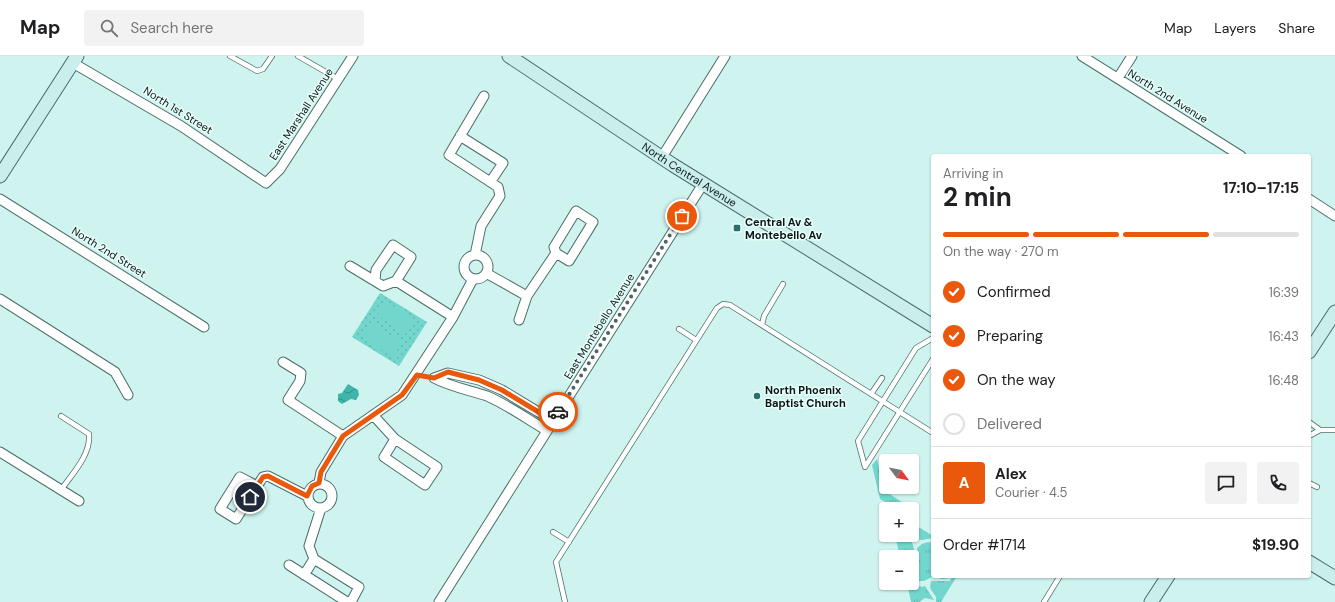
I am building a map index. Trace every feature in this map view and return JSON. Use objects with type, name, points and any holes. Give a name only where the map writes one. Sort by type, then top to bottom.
[{"type":"main road","name":"North Central Avenue","points":[[509,56],[523,60],[662,158],[931,325]]},
{"type":"main road","points":[[0,176],[75,59]]},
{"type":"main road","points":[[1311,349],[1335,312]]},
{"type":"main road","points":[[1311,563],[1335,578]]},
{"type":"main road","points":[[1151,602],[1167,578]]},
{"type":"street","name":"East Marshall Avenue","points":[[266,183],[280,169],[353,56]]},
{"type":"street","points":[[662,158],[726,56]]},
{"type":"street","name":"North 2nd Avenue","points":[[1082,56],[1238,154]]},
{"type":"street","points":[[1118,78],[1132,56]]},
{"type":"street","name":"North 1st Street","points":[[75,59],[181,126],[266,183]]},
{"type":"street","points":[[475,255],[481,226],[500,196],[498,187],[449,155],[484,96]]},
{"type":"street","points":[[460,136],[503,163],[491,181]]},
{"type":"street","name":"East Montebello Avenue","points":[[439,602],[546,430],[703,184]]},
{"type":"street","name":"North 2nd Street","points":[[0,199],[204,327]]},
{"type":"street","points":[[1311,200],[1335,216]]},
{"type":"street","points":[[576,211],[593,222],[569,261],[556,253],[554,247],[576,211]]},
{"type":"street","points":[[350,266],[383,286],[396,281],[411,257],[393,246],[376,270],[375,280]]},
{"type":"street","points":[[520,320],[527,296],[556,253]]},
{"type":"street","points":[[475,255],[481,256],[486,261],[486,273],[481,278],[473,279],[466,274],[464,267],[466,259],[475,255]]},
{"type":"street","points":[[486,273],[527,296]]},
{"type":"street","points":[[319,483],[321,472],[343,436],[402,395],[417,375],[453,317],[473,279]]},
{"type":"street","points":[[396,281],[453,317]]},
{"type":"street","points":[[0,299],[115,372],[128,395]]},
{"type":"street","points":[[283,362],[301,373],[300,381],[288,400],[343,436]]},
{"type":"street","points":[[434,378],[448,372],[479,380],[502,390],[545,416],[553,419]]},
{"type":"street","points":[[417,375],[434,378],[445,384],[486,396],[502,403],[546,430]]},
{"type":"street","points":[[373,415],[395,439],[437,467],[425,485],[384,457],[395,439]]},
{"type":"street","points":[[0,452],[79,502]]},
{"type":"street","points":[[257,486],[240,477],[220,509],[236,519],[263,477],[268,476],[307,496],[313,506],[320,508],[328,504],[332,497],[330,489],[324,484],[319,483],[312,486],[307,496]]},
{"type":"street","points":[[320,508],[309,546],[314,558],[360,587],[351,602]]},
{"type":"street","points":[[304,575],[314,558]]},
{"type":"street","points":[[289,565],[347,602]]},
{"type":"lane","points":[[230,56],[257,71],[264,70],[272,56]]},
{"type":"lane","points":[[298,56],[338,79]]},
{"type":"lane","points":[[762,325],[764,316],[783,284]]},
{"type":"lane","points":[[565,602],[556,562],[696,340],[717,308],[723,304],[730,305],[931,432]]},
{"type":"lane","points":[[679,329],[696,340]]},
{"type":"lane","points":[[931,339],[916,348],[858,441],[865,467],[931,362]]},
{"type":"lane","points":[[871,394],[882,378]]},
{"type":"lane","points":[[61,416],[89,434],[90,444],[86,453],[61,490]]},
{"type":"lane","points":[[1311,423],[1320,430]]},
{"type":"lane","points":[[1311,435],[1320,430],[1335,430]]},
{"type":"lane","points":[[1311,484],[1316,487]]},
{"type":"lane","points":[[553,532],[569,542]]},
{"type":"lane","points":[[1044,602],[1059,578]]},
{"type":"green space","points":[[380,293],[427,322],[399,366],[352,337]]},
{"type":"green space","points":[[386,301],[416,320],[407,334],[377,315]]},
{"type":"green space","points":[[372,324],[402,342],[393,357],[363,338]]},
{"type":"green space","points":[[877,459],[879,467],[879,494],[890,494],[902,502],[885,502],[880,499],[872,465]]},
{"type":"green space","points":[[919,527],[931,535],[931,538],[919,540]]},
{"type":"green space","points":[[897,542],[912,542],[914,550],[898,550]]},
{"type":"green space","points":[[931,543],[931,578],[924,581],[919,581],[919,550],[917,550],[917,548],[922,544]]},
{"type":"green space","points":[[951,578],[956,578],[941,602],[936,602],[936,597],[930,588],[931,581],[950,581]]},
{"type":"green space","points":[[919,586],[922,587],[925,586],[934,600],[925,598],[919,602],[911,602],[908,590],[919,590]]},
{"type":"water","points":[[348,384],[358,390],[359,395],[356,400],[351,399],[342,404],[338,401],[338,394],[342,393]]},
{"type":"way so far","points":[[558,412],[682,216]]},
{"type":"place","name":"Central Av & Montebello Av","points":[[737,228]]},
{"type":"place","name":"North Phoenix Baptist Church","points":[[757,396]]},
{"type":"route","points":[[250,497],[263,477],[268,476],[307,496],[312,486],[319,483],[321,472],[343,436],[402,395],[417,375],[434,378],[448,372],[479,380],[502,390],[545,416],[553,419],[558,412]]}]
